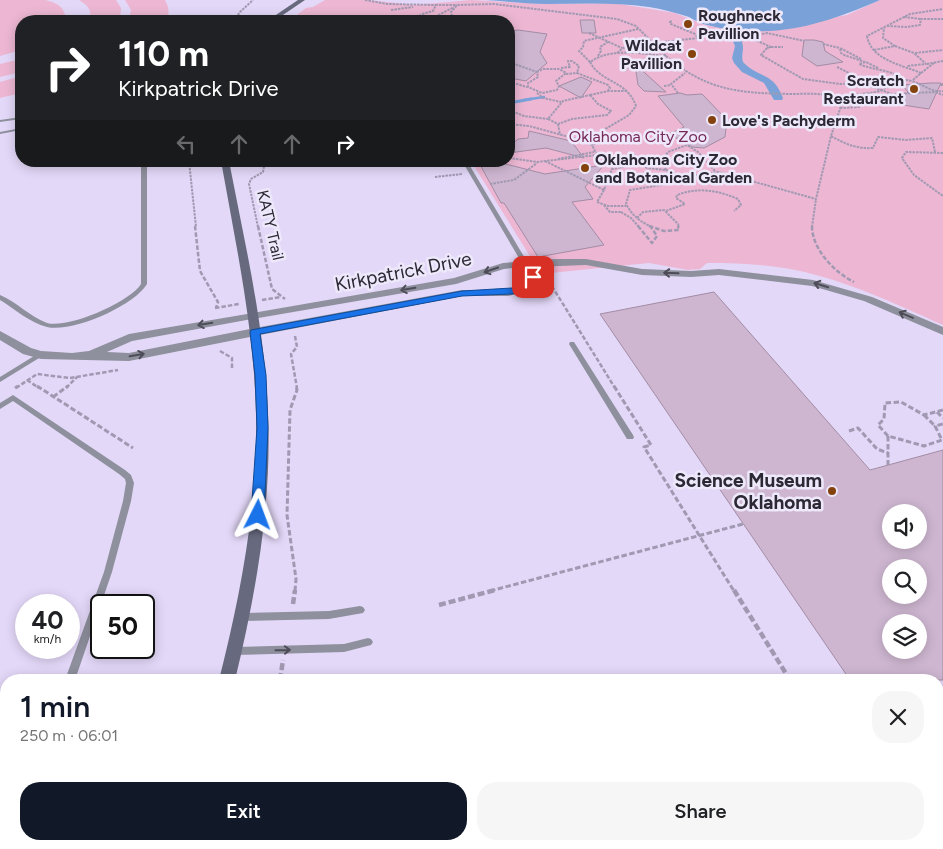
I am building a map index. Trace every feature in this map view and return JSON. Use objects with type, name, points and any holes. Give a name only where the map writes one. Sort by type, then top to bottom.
[{"type":"main road","points":[[279,15],[302,0]]},
{"type":"main road","points":[[226,167],[253,316],[261,393],[262,428],[258,515],[241,617],[228,674]]},
{"type":"street","points":[[526,265],[555,262],[586,262],[642,272],[690,274],[720,272],[812,283],[868,299],[943,331]]},
{"type":"street","name":"Kirkpatrick Drive","points":[[88,355],[129,338],[456,281],[503,266],[526,265],[533,277],[533,282],[527,288],[489,294],[462,294],[255,332]]},
{"type":"street","points":[[0,335],[22,348],[41,355],[129,357],[255,332]]},
{"type":"lane","points":[[0,121],[15,119]]},
{"type":"lane","points":[[0,133],[15,131]]},
{"type":"lane","points":[[0,298],[44,324],[60,326],[76,324],[91,318],[142,289],[144,284],[144,167]]},
{"type":"lane","points":[[468,167],[526,265]]},
{"type":"lane","points":[[572,344],[630,437]]},
{"type":"lane","points":[[0,380],[41,355]]},
{"type":"lane","points":[[0,406],[13,398],[122,472],[128,477],[130,483],[128,501],[108,572],[72,674]]},
{"type":"lane","points":[[241,617],[343,614],[360,610]]},
{"type":"lane","points":[[234,651],[336,649],[368,642]]},
{"type":"path","points":[[238,15],[253,0]]},
{"type":"path","points":[[365,0],[387,4],[420,6]]},
{"type":"path","points":[[391,10],[436,5],[494,4],[617,19],[631,24],[670,61],[685,72],[713,87],[736,92],[826,94],[838,98],[842,102],[831,136],[816,199],[811,236],[815,247],[842,275],[859,284]]},
{"type":"path","points":[[420,15],[433,11],[436,5]]},
{"type":"path","points":[[452,15],[451,12],[457,5]]},
{"type":"path","points":[[439,15],[457,5]]},
{"type":"path","points":[[921,73],[884,59],[867,42],[867,36],[902,17],[919,11],[943,9]]},
{"type":"path","points":[[902,17],[943,19]]},
{"type":"path","points":[[885,26],[914,27],[920,25],[921,19]]},
{"type":"path","points":[[589,33],[623,48],[698,38],[697,35],[670,24],[672,22]]},
{"type":"path","points":[[679,28],[683,26]]},
{"type":"path","points":[[885,26],[882,34],[883,38],[895,46],[914,53],[926,64]]},
{"type":"path","points":[[592,146],[604,140],[602,131],[634,111],[636,102],[629,91],[593,68],[579,51],[583,47],[584,41],[638,29]]},
{"type":"path","points":[[783,47],[769,48],[756,41],[755,38],[758,35],[767,33],[804,41]]},
{"type":"path","points":[[590,62],[598,56],[601,46],[608,42]]},
{"type":"path","points":[[823,44],[840,48],[856,55],[878,68],[896,73],[906,81]]},
{"type":"path","points":[[874,50],[895,46]]},
{"type":"path","points":[[617,53],[623,48]]},
{"type":"path","points":[[769,48],[761,55],[803,79],[840,84],[857,83],[892,94],[943,91]]},
{"type":"path","points":[[840,48],[841,53],[845,56],[861,59]]},
{"type":"path","points":[[914,53],[943,50]]},
{"type":"path","points":[[598,56],[617,53],[666,56]]},
{"type":"path","points":[[515,63],[524,69],[537,72],[569,68],[568,61],[571,60],[579,66],[577,73]]},
{"type":"path","points":[[906,66],[934,63],[943,60]]},
{"type":"path","points":[[626,71],[624,69],[641,67],[634,64],[636,61],[657,65],[665,69],[668,68],[670,61]]},
{"type":"path","points":[[866,62],[859,64],[868,69],[878,68]]},
{"type":"path","points":[[914,80],[934,63]]},
{"type":"path","points":[[538,67],[542,70]]},
{"type":"path","points":[[837,67],[855,76],[888,84],[914,80],[943,95]]},
{"type":"path","points":[[556,69],[566,74]]},
{"type":"path","points":[[528,87],[528,83],[538,77],[537,72]]},
{"type":"path","points":[[664,86],[671,85],[685,72]]},
{"type":"path","points":[[536,93],[550,93],[557,90],[559,87],[556,81],[566,74],[577,73],[608,85],[610,88],[608,91]]},
{"type":"path","points":[[515,84],[528,87],[543,98],[561,102],[608,91],[629,91]]},
{"type":"path","points":[[838,98],[852,93],[882,90],[888,84]]},
{"type":"path","points":[[671,85],[678,93]]},
{"type":"path","points":[[840,108],[860,107],[861,103],[865,101],[886,102],[892,94]]},
{"type":"path","points":[[558,124],[569,119],[610,113],[610,110],[598,104],[590,95]]},
{"type":"path","points":[[548,119],[561,102]]},
{"type":"path","points":[[515,112],[524,116],[548,119],[558,124]]},
{"type":"path","points":[[558,124],[560,136]]},
{"type":"path","points":[[515,125],[529,126],[584,141],[592,146],[595,154]]},
{"type":"path","points":[[831,136],[846,145],[860,149],[873,148],[878,137],[906,140],[932,138],[935,152]]},
{"type":"path","points":[[666,170],[663,157],[673,150],[687,145],[716,172]]},
{"type":"path","points":[[943,153],[906,152],[902,158],[906,167],[943,196]]},
{"type":"path","points":[[515,159],[537,162],[595,154],[609,160],[612,168],[604,190],[597,202],[604,205],[626,206]]},
{"type":"path","points":[[612,168],[633,165],[630,157],[633,155],[640,158],[643,165],[647,168],[666,170],[684,177]]},
{"type":"path","points":[[544,161],[604,190]]},
{"type":"path","points":[[490,184],[514,180],[537,162]]},
{"type":"path","points":[[190,167],[200,270],[218,302],[216,308],[220,307]]},
{"type":"path","name":"KATY Trail","points":[[264,167],[263,172],[251,179],[249,184],[272,290],[281,297],[272,298]]},
{"type":"path","points":[[636,218],[643,212],[661,209],[678,224],[679,230],[670,231],[649,225],[636,218],[626,206],[630,190],[661,185],[684,177],[716,172],[816,199]]},
{"type":"path","points":[[665,211],[685,204],[676,196],[692,189],[738,199],[741,205],[734,211]]},
{"type":"path","points":[[604,205],[610,212],[630,212]]},
{"type":"path","points":[[621,212],[630,218],[652,243],[657,236],[649,225]]},
{"type":"path","points":[[539,264],[652,444],[644,446],[786,674]]},
{"type":"path","points":[[290,616],[296,579],[287,515],[290,410],[297,390],[291,354],[297,347],[295,337]]},
{"type":"path","points":[[225,354],[230,351]]},
{"type":"path","points":[[14,389],[37,374]]},
{"type":"path","points":[[53,397],[73,383],[77,377]]},
{"type":"path","points":[[27,380],[133,448]]},
{"type":"path","points":[[901,402],[924,415],[935,426],[942,440],[924,446],[888,436],[878,425],[884,419],[886,403],[901,402]]},
{"type":"path","points":[[924,415],[943,410]]},
{"type":"path","points":[[937,412],[943,418]]},
{"type":"path","points":[[935,426],[943,424]]},
{"type":"path","points":[[849,430],[858,428],[877,449],[888,453]]},
{"type":"path","points":[[888,436],[888,465]]},
{"type":"path","points":[[439,606],[743,524]]},
{"type":"path","points":[[281,674],[285,650]]},
{"type":"green space","points":[[0,0],[45,0],[60,6],[65,15],[15,15],[15,52],[0,56]]},
{"type":"green space","points":[[79,0],[116,0],[121,8],[120,15],[90,15],[89,9]]},
{"type":"green space","points":[[125,0],[165,0],[168,15],[130,15],[131,10]]},
{"type":"green space","name":"Oklahoma City Zoo","points":[[325,0],[369,0],[414,5],[471,0],[544,4],[614,3],[675,13],[705,25],[745,32],[847,15],[880,0],[943,0],[943,325],[885,299],[845,284],[825,277],[784,268],[707,263],[700,269],[688,270],[649,263],[541,274],[475,167],[515,167],[515,15],[297,15],[306,8],[313,7]]},
{"type":"green space","points":[[15,60],[15,73],[0,77],[0,64]]},
{"type":"green space","points":[[15,78],[15,94],[0,98],[0,82]]},
{"type":"water","points":[[485,0],[880,0],[838,17],[817,23],[774,31],[753,31],[730,30],[707,25],[689,17],[636,5],[538,4]]},
{"type":"building","points":[[580,20],[594,20],[596,33],[582,33]]},
{"type":"building","points":[[515,30],[547,34],[540,52],[547,63],[526,81],[515,79]]},
{"type":"building","points":[[804,40],[823,42],[825,51],[843,62],[817,66],[802,56]]},
{"type":"building","points":[[635,64],[666,92],[644,91],[638,85]]},
{"type":"building","points":[[581,77],[592,82],[581,98],[559,86]]},
{"type":"building","points":[[941,83],[929,109],[896,104],[908,92],[902,85]]},
{"type":"building","name":"Love's Pachyderm","points":[[680,93],[687,95],[702,94],[727,120],[725,137],[704,148],[692,147],[669,134],[684,127],[658,96]]},
{"type":"building","points":[[529,131],[571,141],[584,158],[546,148],[515,152],[515,142],[518,139],[528,138]]},
{"type":"building","points":[[604,165],[585,187],[593,199],[572,202],[604,245],[538,257],[504,203],[501,203],[481,167],[515,166],[545,174]]},
{"type":"building","name":"Science Museum Oklahoma","points":[[714,292],[870,470],[943,450],[943,674],[846,674],[600,314]]},
{"type":"waterway","points":[[738,31],[734,34],[739,46],[737,58],[739,63],[745,69],[768,81],[778,98]]},
{"type":"waterway","points":[[524,100],[544,97]]},
{"type":"waterway","points":[[515,102],[531,99]]},
{"type":"place","name":"Roughneck Pavillion","points":[[688,24]]},
{"type":"place","name":"Wildcat Pavillion","points":[[692,54]]},
{"type":"place","name":"Scratch Restaurant","points":[[914,89]]},
{"type":"place","name":"Love's Pachyderm","points":[[712,120]]},
{"type":"place","name":"Oklahoma City Zoo and Botanical Garden","points":[[585,168]]},
{"type":"place","name":"Science Museum Oklahoma","points":[[832,491]]},
{"type":"route","points":[[258,515],[262,428],[260,375],[255,332],[462,294],[489,294],[512,291],[527,288],[533,282],[533,277]]}]
